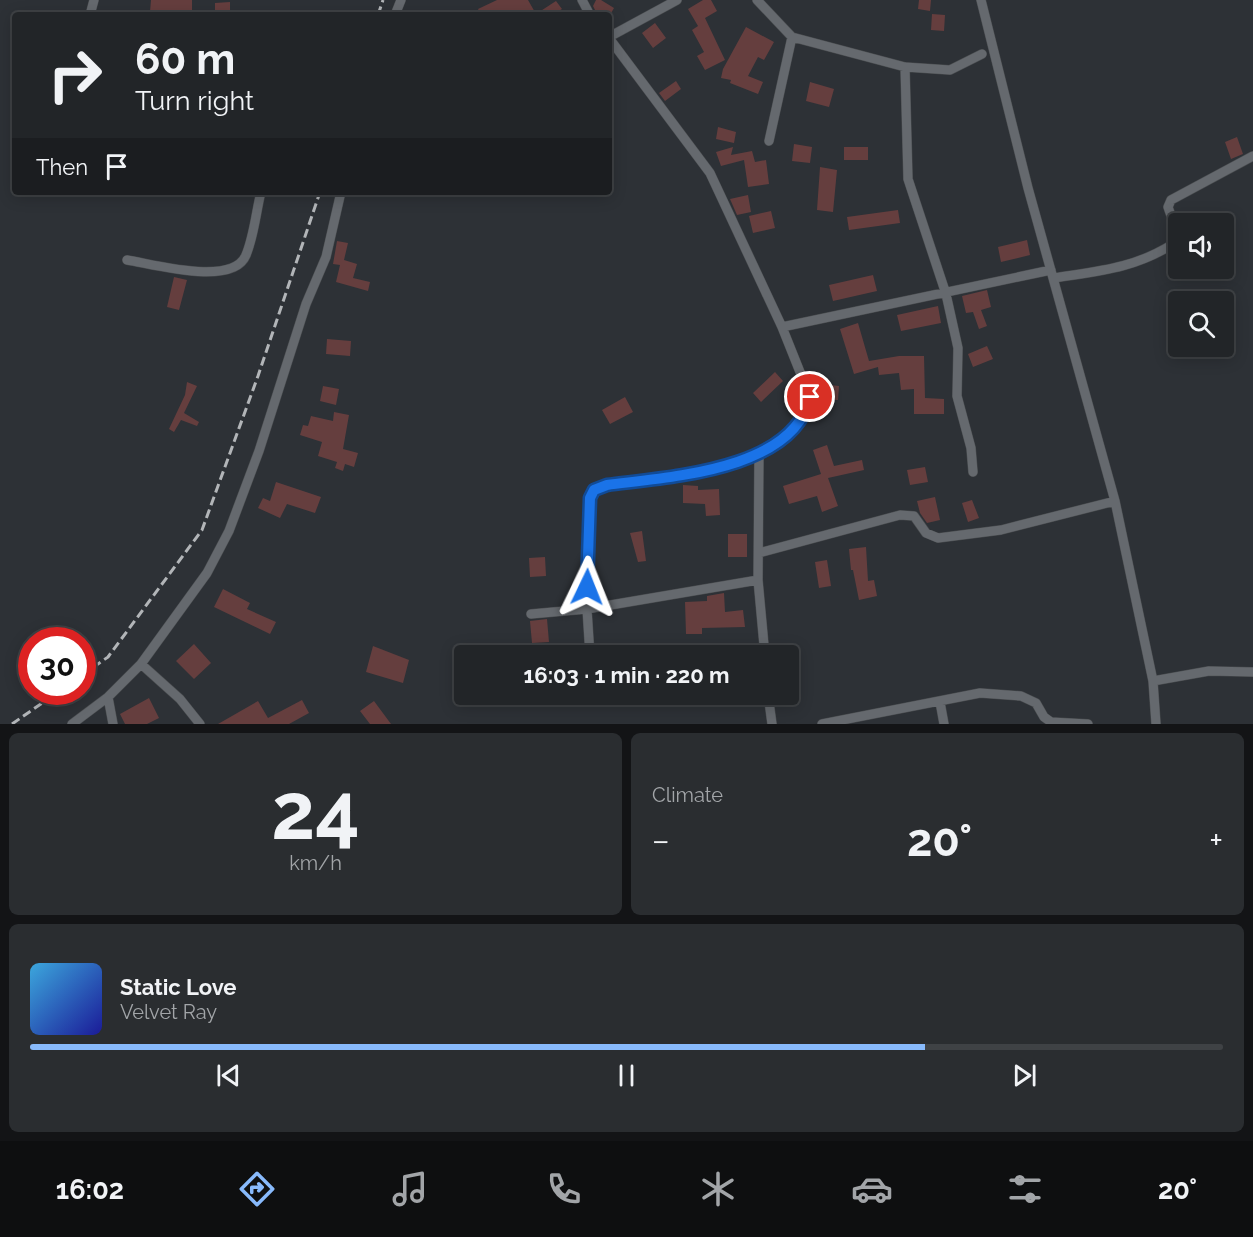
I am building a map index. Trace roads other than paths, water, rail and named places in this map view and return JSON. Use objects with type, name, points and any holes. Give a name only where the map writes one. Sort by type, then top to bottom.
[{"type":"street","points":[[612,36],[677,0]]},
{"type":"street","points":[[757,0],[792,38],[905,67],[950,70],[982,54]]},
{"type":"street","points":[[981,0],[1114,501],[1153,681],[1156,724]]},
{"type":"street","points":[[769,141],[792,38]]},
{"type":"street","points":[[589,645],[586,609],[590,498],[594,490],[607,485],[710,472],[759,455],[794,429],[808,408],[810,397],[782,327],[710,173],[612,42]]},
{"type":"street","points":[[905,67],[908,180],[946,294],[958,348],[957,396],[971,448],[973,472]]},
{"type":"street","points":[[782,327],[1052,274],[1131,266],[1173,244],[1174,224],[1168,207],[1171,200],[1253,156]]},
{"type":"street","points":[[127,260],[210,273],[224,272],[237,266],[245,258],[260,195]]},
{"type":"street","points":[[72,724],[108,697],[141,664],[207,573],[229,531],[259,451],[306,304],[326,257],[340,195]]},
{"type":"street","points":[[759,455],[758,580],[764,645]]},
{"type":"street","points":[[759,553],[900,515],[914,516],[926,533],[938,538],[1001,530],[1114,501]]},
{"type":"street","points":[[531,614],[586,609],[758,580]]},
{"type":"street","points":[[141,664],[180,699],[200,724]]},
{"type":"street","points":[[1153,681],[1209,671],[1253,672]]},
{"type":"street","points":[[822,724],[842,722],[980,693],[1021,696],[1036,703],[1044,717],[1051,722],[1088,724]]},
{"type":"street","points":[[108,697],[114,724]]},
{"type":"street","points":[[940,702],[944,724]]},
{"type":"street","points":[[769,705],[772,724]]},
{"type":"railway","points":[[379,12],[383,0]]},
{"type":"railway","points":[[96,665],[108,657],[202,530],[258,376],[319,195]]},
{"type":"railway","points":[[12,724],[39,705]]}]
